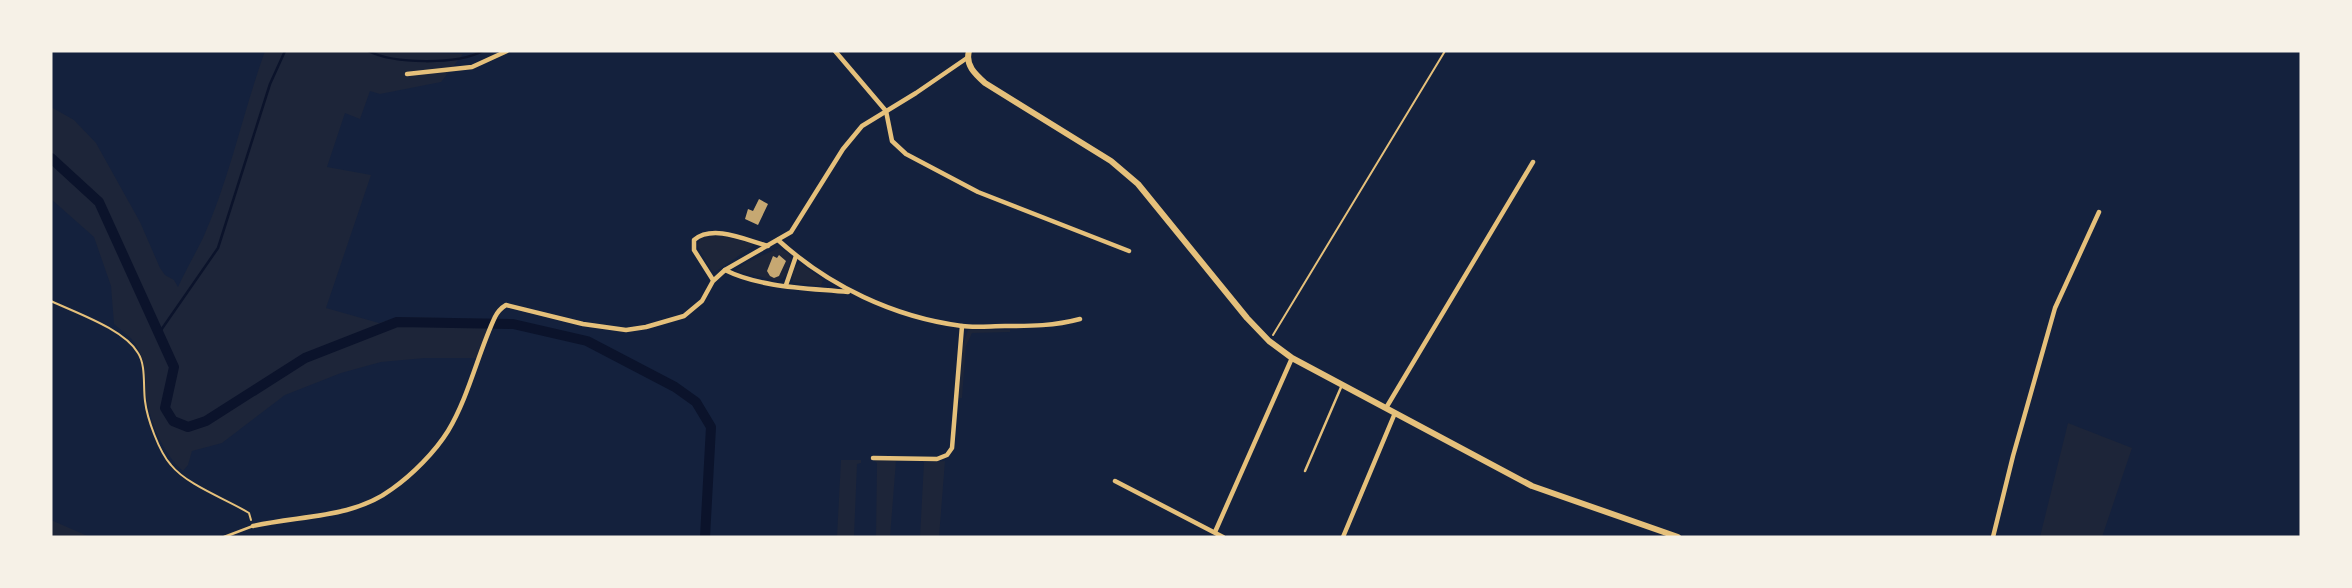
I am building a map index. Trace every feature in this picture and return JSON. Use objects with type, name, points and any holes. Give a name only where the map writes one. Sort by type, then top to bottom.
[{"type":"street","points":[[407,74],[472,66],[507,51]]},
{"type":"street","points":[[835,51],[886,111],[892,141],[906,154],[978,192],[1129,251]]},
{"type":"street","points":[[253,526],[358,508],[391,490],[439,444],[450,428],[496,315],[506,305],[583,324],[626,330],[684,316],[702,301],[713,281],[725,270],[791,232],[843,149],[859,129],[968,54],[975,73],[985,83],[1111,161],[1138,184],[1247,318],[1269,341],[1292,358],[1532,486],[1678,537]]},
{"type":"street","points":[[1385,408],[1533,162]]},
{"type":"street","points":[[1993,537],[2055,308],[2099,212]]},
{"type":"street","points":[[713,281],[694,250],[694,240],[702,233],[717,232],[769,246]]},
{"type":"street","points":[[778,240],[796,256],[849,292],[889,308],[962,326],[1048,326],[1080,319]]},
{"type":"street","points":[[786,286],[796,256]]},
{"type":"street","points":[[725,270],[736,276],[786,286],[849,292]]},
{"type":"street","points":[[873,458],[937,459],[947,455],[952,448],[962,326]]},
{"type":"street","points":[[1215,532],[1292,358]]},
{"type":"street","points":[[1343,537],[1395,413]]},
{"type":"street","points":[[1115,481],[1223,537]]},
{"type":"lane","points":[[1305,471],[1342,385]]},
{"type":"lane","points":[[224,537],[253,526]]},
{"type":"path","points":[[1269,341],[1445,51]]},
{"type":"path","points":[[51,301],[115,331],[133,346],[141,360],[148,415],[165,458],[187,478],[249,513],[253,526]]},
{"type":"shaded area","points":[[265,51],[463,54],[441,82],[380,94],[370,91],[360,119],[345,113],[327,167],[371,175],[326,308],[379,323],[399,317],[490,319],[478,358],[425,358],[381,362],[341,373],[285,395],[222,443],[192,451],[183,471],[163,446],[154,425],[140,353],[133,341],[114,324],[111,286],[94,237],[51,199],[51,107],[74,120],[96,143],[140,222],[160,268],[178,287],[213,215]]},
{"type":"shaded area","points":[[719,235],[751,243],[753,246],[715,272],[711,270],[697,245],[702,236]]},
{"type":"shaded area","points":[[779,248],[791,258],[787,275],[779,281],[735,271],[747,262]]},
{"type":"shaded area","points":[[800,263],[823,280],[821,286],[793,282],[793,271]]},
{"type":"shaded area","points":[[968,330],[1010,332],[972,333],[966,346],[962,398],[958,398],[962,348]]},
{"type":"shaded area","points":[[2068,423],[2132,448],[2102,537],[2040,537]]},
{"type":"shaded area","points":[[841,460],[861,460],[861,463],[857,464],[854,537],[837,537]]},
{"type":"shaded area","points":[[874,460],[896,461],[890,537],[876,537],[877,463]]},
{"type":"shaded area","points":[[945,461],[939,537],[920,537],[924,462]]},
{"type":"shaded area","points":[[51,520],[90,537],[51,537]]},
{"type":"building","points":[[759,199],[768,204],[758,225],[745,219],[748,209],[753,211]]},
{"type":"building","points":[[779,255],[786,261],[779,276],[774,278],[767,271],[773,256],[777,258]]},
{"type":"waterway","points":[[159,333],[218,248],[270,84],[285,51]]},
{"type":"waterway","points":[[368,51],[393,58],[426,61],[458,59],[483,51]]},
{"type":"waterway","points":[[51,158],[99,202],[174,367],[165,408],[173,421],[188,427],[206,421],[305,358],[397,322],[513,324],[587,341],[675,387],[696,402],[711,427],[705,537]]}]
